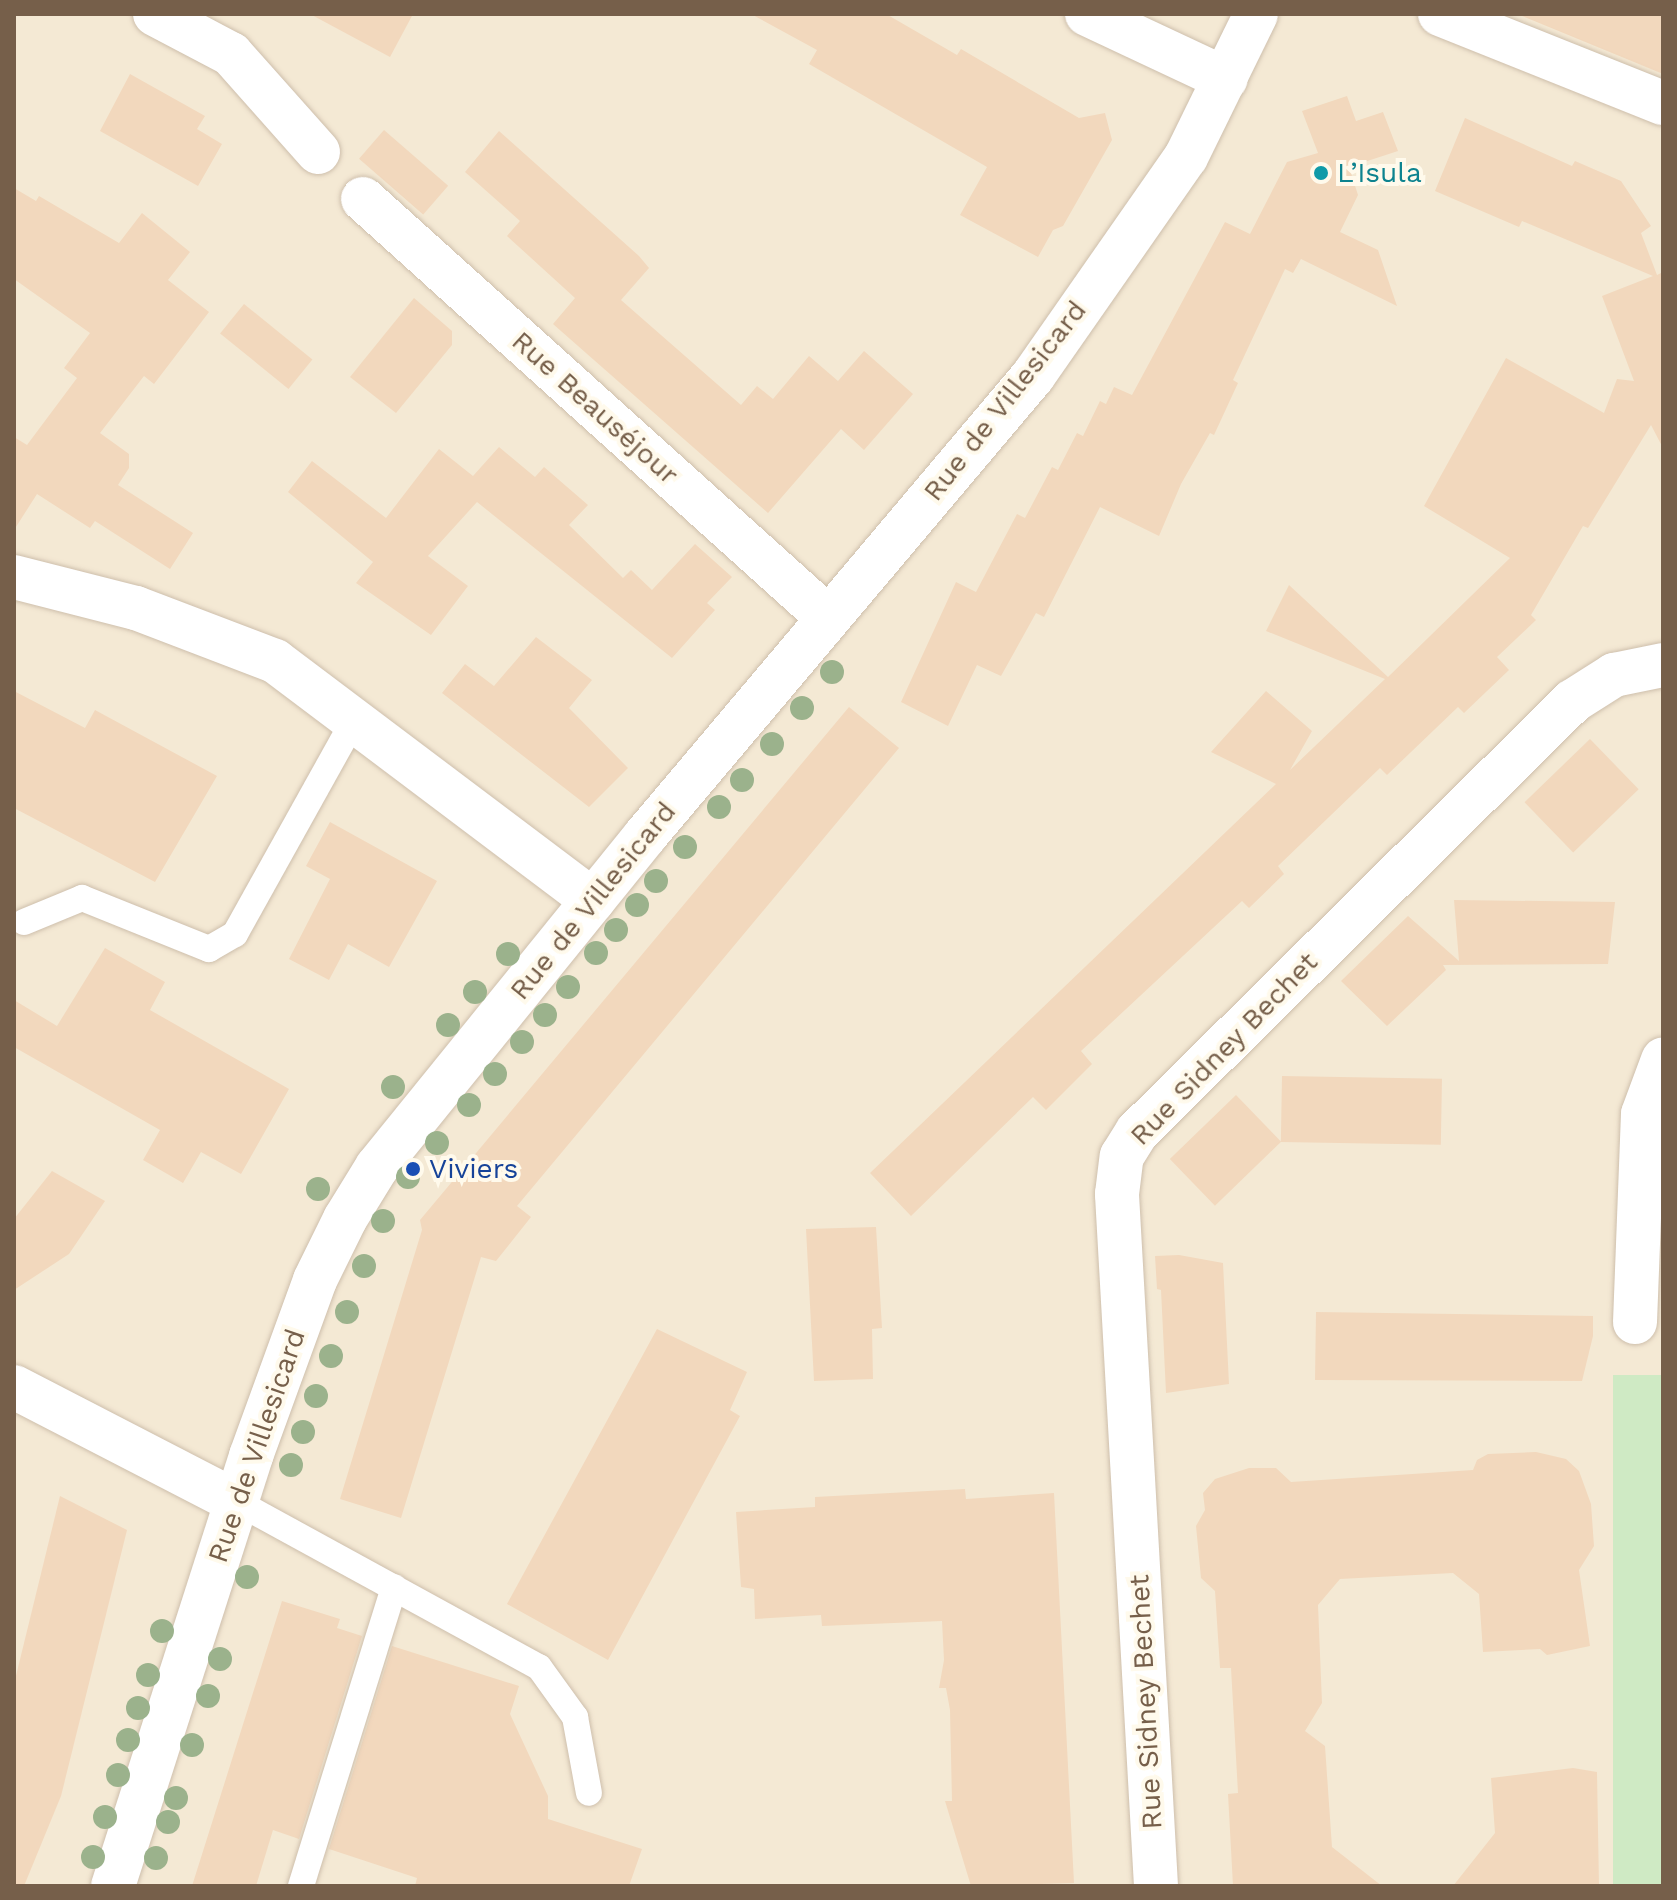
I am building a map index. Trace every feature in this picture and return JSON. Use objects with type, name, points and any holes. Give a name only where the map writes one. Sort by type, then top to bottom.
[{"type":"street","points":[[155,14],[231,54],[318,152]]},
{"type":"street","points":[[1087,14],[1226,79]]},
{"type":"street","name":"Rue de Villesicard","points":[[113,1886],[285,1358],[345,1219],[377,1167],[593,901],[827,617],[1033,376],[1186,157],[1256,14]]},
{"type":"street","points":[[1440,14],[1663,103]]},
{"type":"street","name":"Rue Beauséjour","points":[[363,199],[827,617]]},
{"type":"street","points":[[14,577],[136,608],[275,661],[355,718],[593,901]]},
{"type":"street","name":"Rue Sidney Bechet","points":[[1156,1886],[1117,1194],[1122,1156],[1137,1132],[1573,701],[1614,675],[1663,665]]},
{"type":"street","points":[[1635,1322],[1643,1114],[1663,1060]]},
{"type":"street","points":[[14,1387],[237,1502]]},
{"type":"lane","points":[[24,922],[82,898],[209,949],[235,934],[355,718]]},
{"type":"lane","points":[[237,1502],[539,1667],[575,1717],[589,1793]]},
{"type":"lane","points":[[301,1886],[394,1587]]},
{"type":"shaded area","points":[[14,14],[1663,14],[1663,1886],[14,1886]]},
{"type":"green space","points":[[1613,1375],[1663,1375],[1663,1886],[1613,1886]]},
{"type":"building","points":[[310,14],[413,14],[390,57]]},
{"type":"building","points":[[751,14],[886,14],[957,55],[961,49],[1079,118],[1105,113],[1112,140],[1063,226],[1053,230],[1038,257],[960,215],[987,167],[809,64],[817,50]]},
{"type":"building","points":[[1520,14],[1663,14],[1663,74],[1520,15]]},
{"type":"building","points":[[130,74],[205,116],[197,129],[222,144],[198,186],[100,131]]},
{"type":"building","points":[[1347,96],[1356,121],[1383,112],[1398,151],[1349,167],[1358,195],[1340,232],[1378,250],[1397,306],[1301,259],[1293,273],[1285,269],[1233,380],[1238,383],[1214,435],[1210,433],[1181,484],[1159,536],[1100,507],[1044,617],[1036,613],[1001,676],[977,665],[948,726],[901,702],[956,582],[976,592],[1017,514],[1025,518],[1052,467],[1058,470],[1077,433],[1083,436],[1100,401],[1106,404],[1114,387],[1132,395],[1225,222],[1250,234],[1287,162],[1318,153],[1302,111]]},
{"type":"building","points":[[1465,118],[1572,166],[1575,161],[1621,181],[1651,226],[1641,233],[1657,275],[1663,272],[1663,448],[1651,425],[1588,528],[1583,526],[1531,615],[1536,620],[1497,657],[1509,670],[1464,713],[1458,707],[1387,775],[1380,768],[1278,866],[1284,874],[1249,908],[1242,901],[1081,1051],[1092,1064],[1046,1110],[1033,1097],[911,1216],[870,1173],[1276,784],[1211,752],[1266,691],[1312,731],[1290,770],[1385,679],[1266,631],[1289,585],[1388,677],[1510,558],[1424,506],[1506,358],[1604,413],[1617,379],[1634,381],[1602,296],[1653,276],[1522,221],[1519,227],[1435,191]]},
{"type":"building","points":[[384,130],[448,186],[423,214],[359,159]]},
{"type":"building","points":[[499,131],[639,256],[649,268],[621,300],[741,405],[757,386],[773,399],[809,356],[838,381],[864,351],[913,394],[864,450],[841,429],[768,513],[553,324],[575,298],[507,236],[520,221],[465,172]]},
{"type":"building","points":[[14,188],[36,201],[39,196],[119,243],[142,213],[190,252],[168,280],[209,312],[154,384],[144,376],[100,433],[129,454],[129,468],[118,485],[193,533],[170,569],[95,521],[90,528],[37,494],[14,530],[14,437],[27,445],[77,378],[64,368],[90,333],[14,279]]},
{"type":"building","points":[[414,298],[452,331],[452,345],[396,413],[350,377]]},
{"type":"building","points":[[244,304],[312,359],[288,389],[220,334]]},
{"type":"building","points":[[499,447],[535,477],[544,467],[588,505],[569,525],[623,578],[631,570],[652,590],[695,544],[732,577],[707,603],[715,610],[672,658],[477,502],[428,556],[468,586],[431,635],[356,583],[373,562],[288,492],[312,461],[386,518],[439,449],[473,476]]},
{"type":"building","points":[[536,637],[592,680],[569,708],[628,768],[589,807],[442,693],[465,664],[494,686]]},
{"type":"building","points":[[14,691],[85,728],[95,710],[217,776],[155,882],[14,808]]},
{"type":"building","points":[[849,707],[899,748],[517,1206],[531,1217],[496,1261],[481,1257],[401,1518],[340,1499],[422,1230],[420,1220]]},
{"type":"building","points":[[1590,739],[1639,789],[1573,853],[1525,802]]},
{"type":"building","points":[[330,822],[437,881],[389,967],[348,944],[329,980],[289,959],[330,879],[306,866]]},
{"type":"building","points":[[1454,900],[1615,902],[1608,964],[1443,965],[1446,970],[1387,1026],[1341,981],[1408,916],[1459,961]]},
{"type":"building","points":[[105,948],[165,982],[150,1010],[289,1089],[241,1174],[201,1152],[183,1183],[143,1160],[160,1130],[14,1047],[14,1000],[57,1026]]},
{"type":"building","points":[[1282,1076],[1442,1079],[1441,1145],[1281,1142]]},
{"type":"building","points":[[1236,1095],[1281,1142],[1215,1206],[1170,1159]]},
{"type":"building","points":[[52,1171],[105,1201],[69,1254],[14,1290],[14,1219]]},
{"type":"building","points":[[876,1227],[882,1328],[872,1329],[873,1379],[814,1381],[806,1229]]},
{"type":"building","points":[[1179,1255],[1223,1263],[1229,1384],[1166,1393],[1161,1290],[1157,1289],[1155,1256]]},
{"type":"building","points":[[1316,1312],[1593,1316],[1593,1336],[1582,1381],[1315,1380]]},
{"type":"building","points":[[657,1329],[747,1372],[730,1410],[740,1416],[608,1660],[507,1604]]},
{"type":"building","points":[[1536,1452],[1566,1459],[1579,1471],[1591,1504],[1594,1546],[1579,1570],[1590,1646],[1547,1655],[1540,1649],[1483,1652],[1479,1594],[1453,1573],[1340,1579],[1318,1605],[1322,1703],[1305,1731],[1325,1746],[1332,1847],[1382,1886],[1233,1886],[1228,1794],[1238,1793],[1231,1668],[1220,1668],[1215,1591],[1201,1578],[1196,1526],[1205,1510],[1203,1493],[1215,1479],[1249,1468],[1276,1468],[1291,1482],[1473,1470],[1477,1460],[1488,1454]]},
{"type":"building","points":[[965,1489],[966,1499],[1054,1493],[1074,1883],[971,1886],[945,1801],[952,1801],[950,1710],[946,1688],[939,1688],[944,1660],[942,1621],[822,1626],[821,1615],[755,1619],[754,1589],[741,1587],[736,1512],[815,1507],[815,1497]]},
{"type":"building","points":[[60,1496],[127,1530],[61,1796],[24,1886],[14,1886],[14,1684]]},
{"type":"building","points":[[282,1601],[340,1619],[337,1628],[362,1636],[299,1839],[273,1830],[256,1886],[192,1886]]},
{"type":"building","points":[[392,1646],[519,1686],[510,1714],[548,1796],[548,1819],[642,1849],[629,1886],[415,1886],[417,1878],[329,1849]]},
{"type":"building","points":[[1573,1768],[1597,1772],[1599,1886],[1453,1886],[1495,1833],[1491,1778]]},
{"type":"place","name":"L’Isula","points":[[1321,173]]},
{"type":"place","name":"Viviers","points":[[413,1169]]}]
